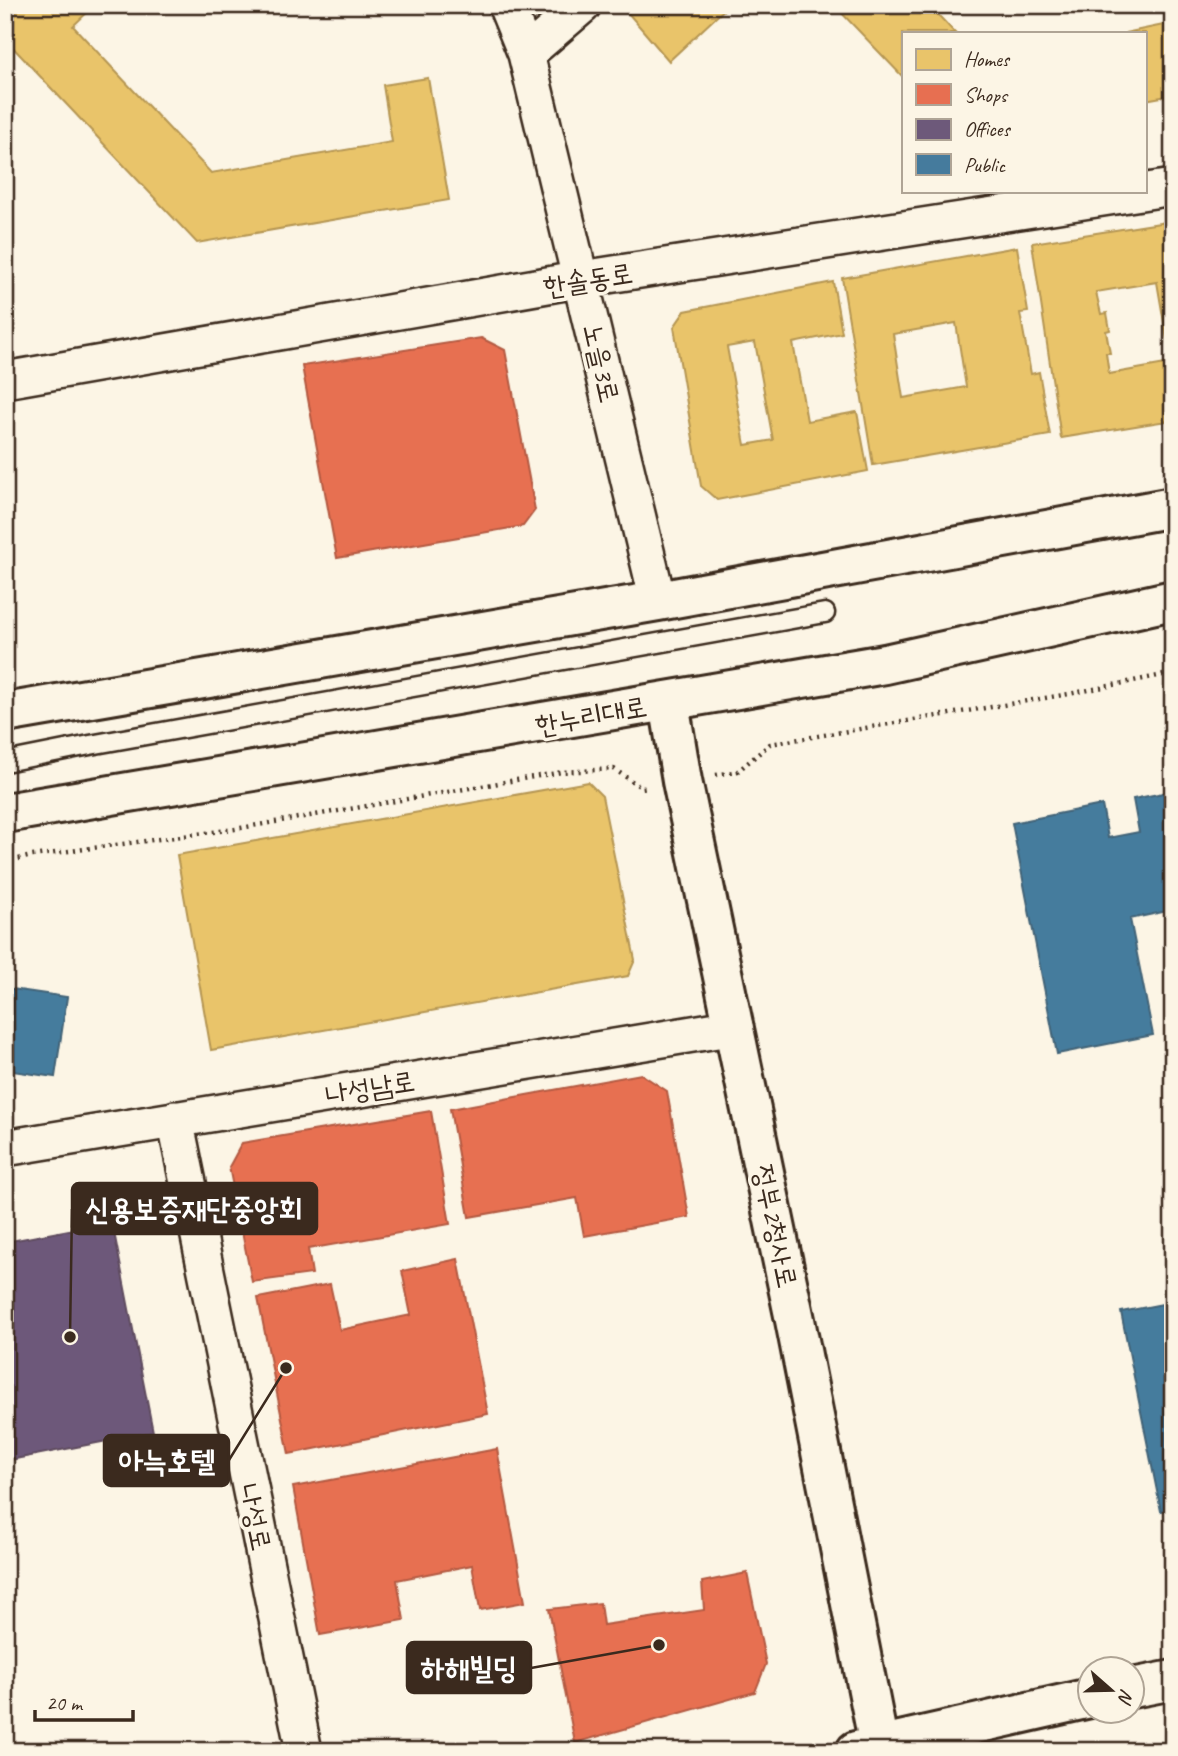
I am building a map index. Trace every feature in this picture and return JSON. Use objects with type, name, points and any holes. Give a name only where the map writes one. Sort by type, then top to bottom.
[{"type":"street","name":"노을3로","points":[[506,5],[526,54],[658,601]]},
{"type":"street","points":[[526,54],[583,5]]},
{"type":"street","name":"한솔동로","points":[[1146,191],[1173,187]]},
{"type":"street","name":"한솔동로","points":[[5,380],[582,279],[1141,192]]},
{"type":"street","points":[[5,713],[658,601],[1173,507]]},
{"type":"street","name":"한누리대로","points":[[5,813],[885,664],[1173,600]]},
{"type":"street","name":"정부2청사로","points":[[669,702],[682,781],[735,1027],[871,1749]]},
{"type":"street","name":"나성남로","points":[[5,1148],[735,1027]]},
{"type":"street","name":"나성로","points":[[175,1119],[304,1751]]},
{"type":"street","points":[[1146,1685],[1173,1679]]},
{"type":"street","points":[[871,1749],[1076,1701]]},
{"type":"lane","points":[[5,762],[825,613]]},
{"type":"path","points":[[738,772],[770,744],[1069,694],[1173,673]]},
{"type":"path","points":[[5,862],[32,856],[235,829],[562,772],[614,769],[642,788]]},
{"type":"building: Homes","points":[[6,5],[95,5],[73,26],[211,173],[392,142],[383,85],[428,78],[449,200],[197,243],[5,39]]},
{"type":"building: Homes","points":[[636,5],[729,5],[669,61],[628,13]]},
{"type":"building: Homes","points":[[834,5],[929,5],[954,32],[902,32],[902,76]]},
{"type":"building: Homes","points":[[1173,23],[1173,95],[1146,100],[1146,32],[1130,32]]},
{"type":"building: Homes","points":[[1173,221],[1173,420],[1061,438],[1032,243]],"holes":[[[1157,282],[1171,363],[1109,374],[1106,353],[1110,353],[1106,331],[1110,330],[1107,313],[1101,314],[1096,292]]]},
{"type":"building: Homes","points":[[1017,247],[1028,312],[1020,313],[1031,374],[1039,372],[1050,435],[873,465],[842,278]],"holes":[[[956,323],[966,387],[903,398],[893,334]]]},
{"type":"building: Homes","points":[[833,282],[842,333],[793,343],[807,421],[857,412],[868,471],[717,500],[701,486],[674,327],[685,311]],"holes":[[[755,342],[773,440],[745,445],[727,347]]]},
{"type":"building: Homes","points":[[588,782],[602,796],[635,960],[628,976],[211,1050],[177,855]]},
{"type":"building: Shops","points":[[481,338],[505,350],[535,510],[523,526],[337,558],[302,366]]},
{"type":"building: Shops","points":[[641,1074],[667,1091],[689,1217],[584,1236],[577,1198],[469,1217],[450,1109]]},
{"type":"building: Shops","points":[[431,1111],[450,1224],[308,1249],[312,1274],[252,1282],[229,1167],[242,1143]]},
{"type":"building: Shops","points":[[458,1259],[488,1414],[289,1454],[258,1298],[330,1284],[340,1330],[411,1315],[402,1271]]},
{"type":"building: Shops","points":[[497,1449],[525,1602],[480,1610],[472,1565],[397,1580],[404,1620],[320,1635],[293,1487]]},
{"type":"building: Shops","points":[[747,1573],[766,1664],[755,1692],[575,1743],[549,1609],[600,1603],[603,1625],[704,1610],[702,1582]]},
{"type":"building: Offices","points":[[112,1222],[153,1432],[5,1461],[5,1242]]},
{"type":"building: Public","points":[[1173,791],[1173,912],[1172,910],[1130,919],[1153,1035],[1057,1054],[1012,823],[1102,805],[1108,838],[1139,832],[1133,799]]},
{"type":"building: Public","points":[[5,988],[67,997],[55,1077],[5,1070]]},
{"type":"building: Public","points":[[1173,1302],[1173,1509],[1161,1511],[1121,1312]]},
{"type":"place","name":"신용보증재단중앙회","points":[[70,1337]]},
{"type":"place","name":"아늑호텔","points":[[286,1368]]},
{"type":"place","name":"하해빌딩","points":[[659,1645]]}]
